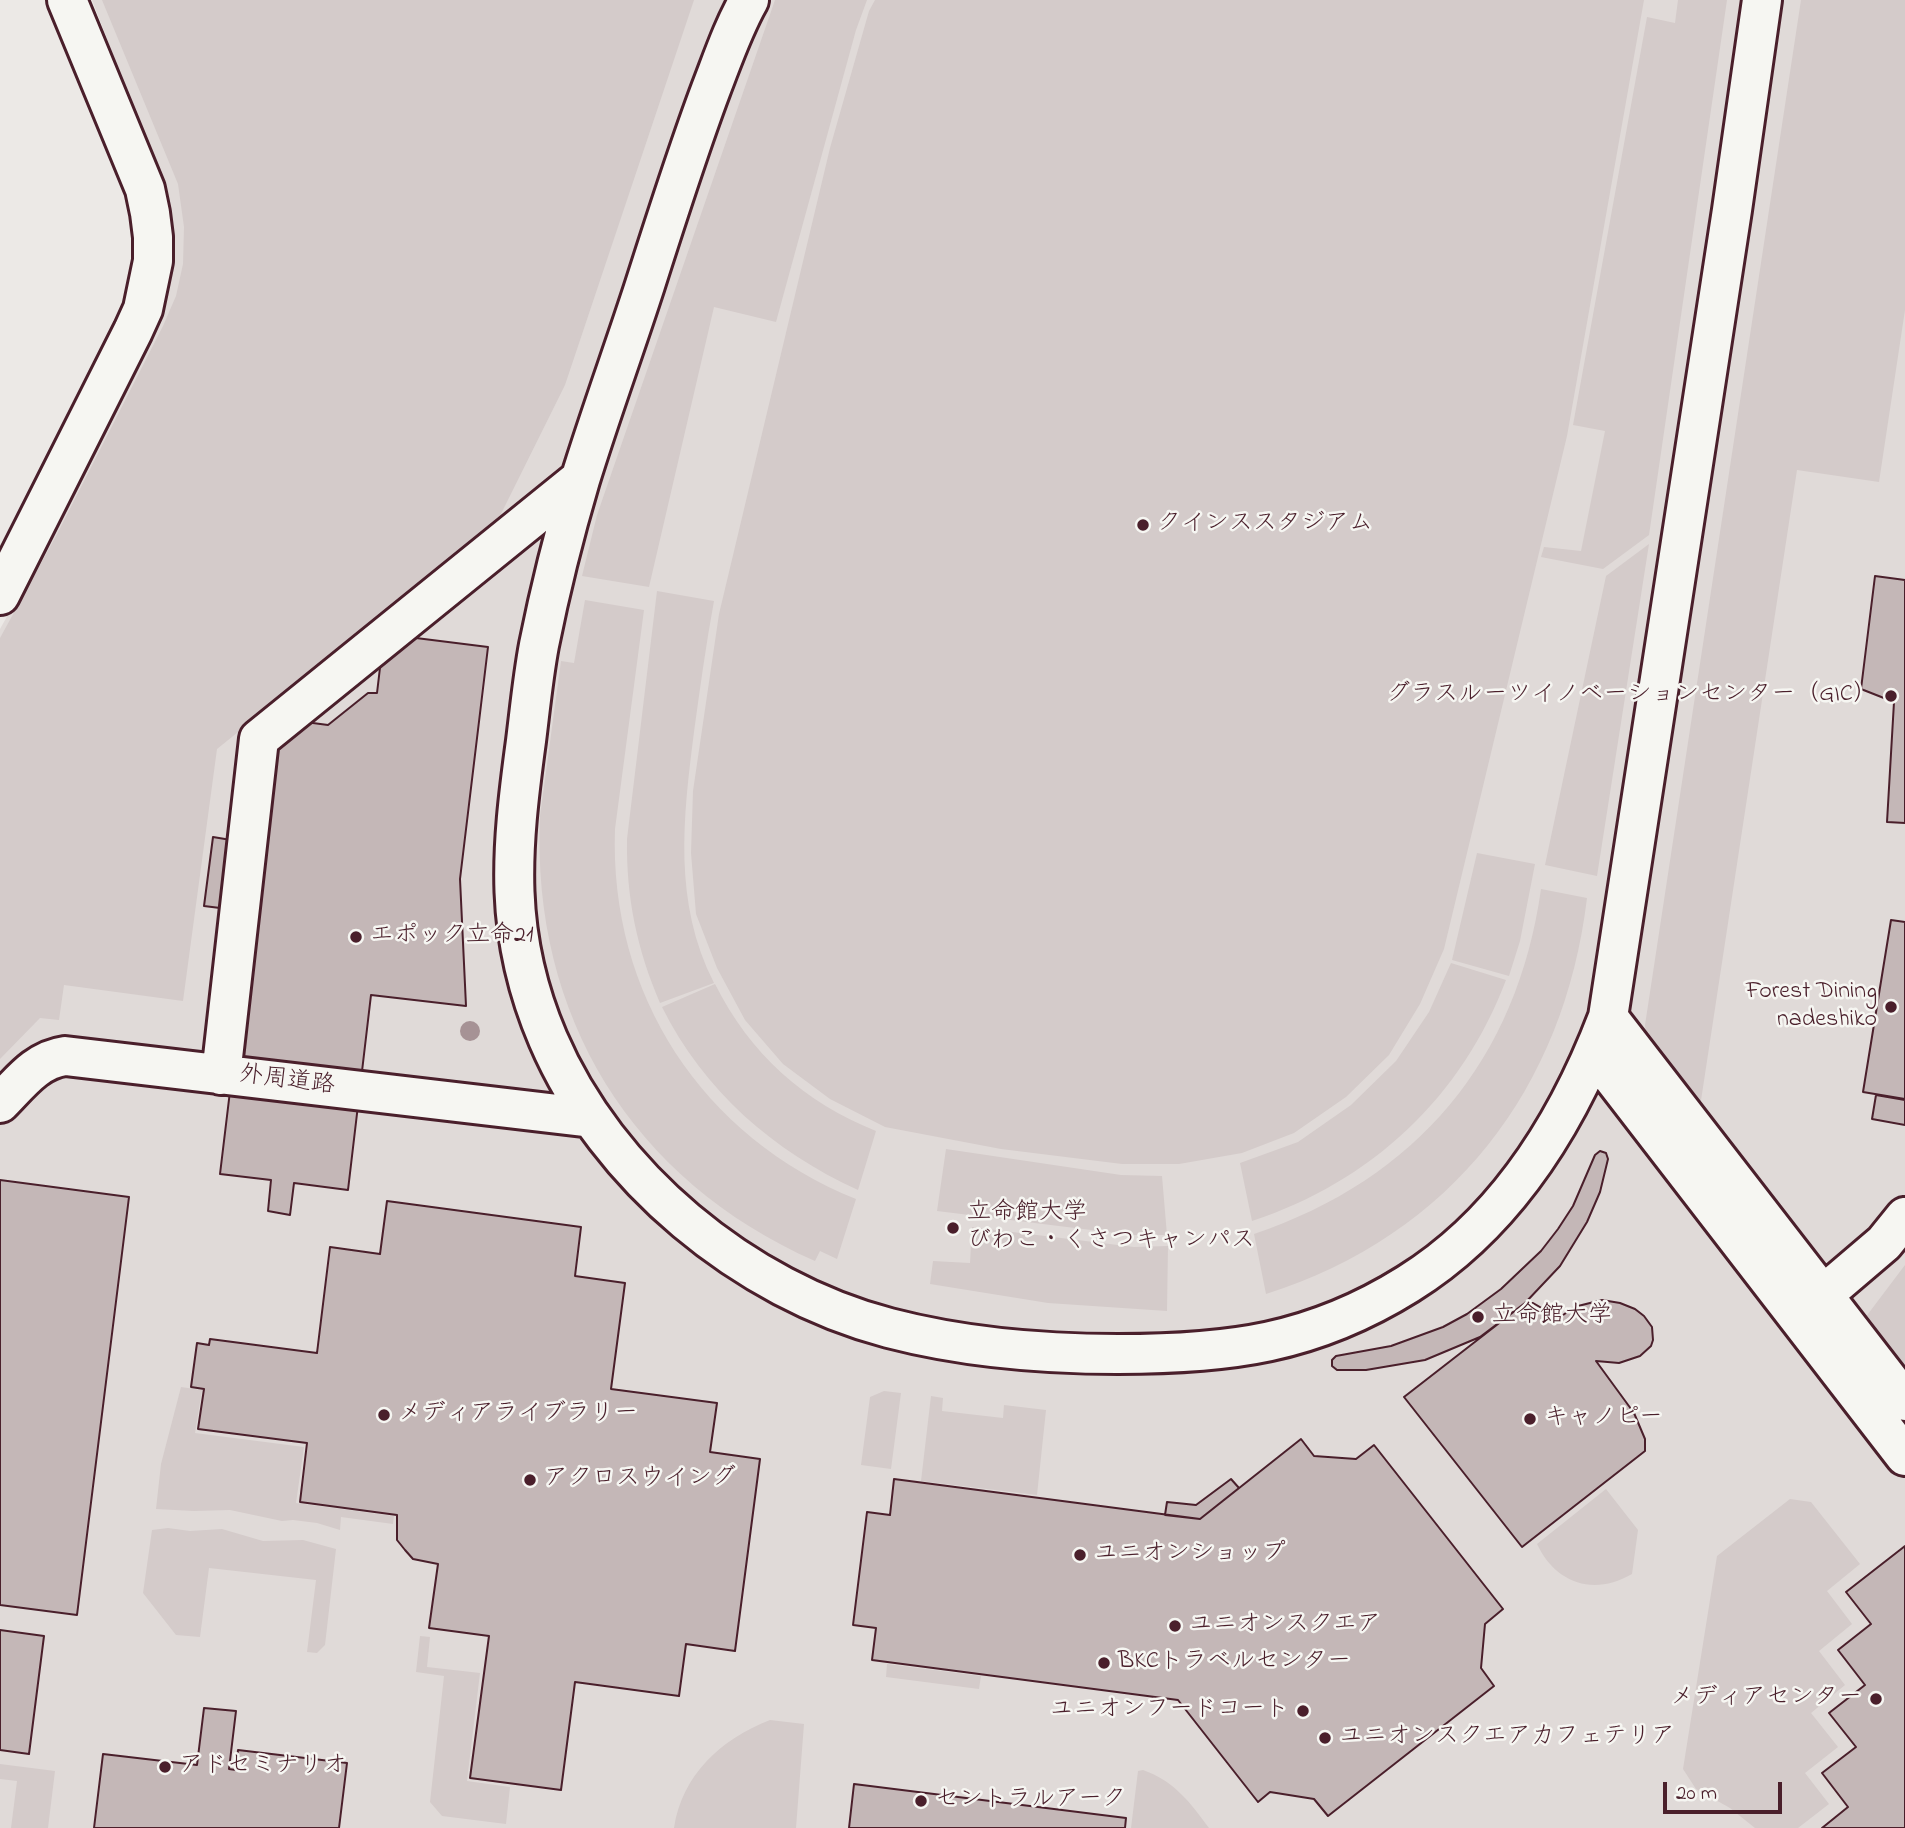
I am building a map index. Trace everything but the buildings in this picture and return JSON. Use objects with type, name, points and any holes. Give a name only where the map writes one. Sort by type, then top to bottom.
[{"type":"street","points":[[0,594],[133,331],[146,297],[153,261],[153,237],[145,189],[67,0]]},
{"type":"street","points":[[749,0],[735,24],[688,150],[580,480],[562,547],[539,646],[515,823],[512,867],[521,956],[532,999],[548,1041],[592,1118],[613,1148],[638,1176],[692,1226],[754,1269],[819,1303],[889,1328],[955,1341],[1088,1354],[1184,1354],[1255,1345],[1319,1327],[1380,1300],[1436,1265],[1466,1240],[1517,1184],[1560,1121],[1594,1053],[1608,1017],[1762,0]]},
{"type":"street","points":[[221,1075],[259,739],[580,480]]},
{"type":"street","points":[[1608,1017],[1905,1401]]},
{"type":"street","points":[[1594,1053],[1905,1456]]},
{"type":"street","name":"外周道路","points":[[0,1103],[38,1065],[46,1060],[65,1056],[592,1118]]},
{"type":"street","points":[[1823,1295],[1884,1243],[1905,1217]]},
{"type":"shaded area","name":"立命館大学 びわこ・くさつキャンパス","points":[[92,0],[1905,0],[1905,1828],[0,1828],[0,629],[53,534],[158,323],[172,258],[173,233],[166,191]]},
{"type":"shaded area","points":[[102,0],[694,0],[565,385],[496,524],[217,749],[183,1001],[64,985],[59,1020],[40,1018],[0,1059],[0,638],[56,536],[163,326],[176,296],[183,264],[184,227],[178,184]]},
{"type":"shaded area","points":[[775,0],[867,0],[856,30],[776,322],[714,307],[649,587],[582,576],[597,515]]},
{"type":"shaded area","name":"クインススタジアム","points":[[875,0],[1644,0],[1567,436],[1444,949],[1420,1004],[1389,1055],[1346,1097],[1294,1133],[1242,1153],[1179,1164],[1122,1164],[1001,1149],[885,1127],[830,1099],[783,1064],[745,1020],[717,968],[696,914],[691,853],[693,791],[719,614],[830,148],[869,11]]},
{"type":"shaded area","points":[[1678,0],[1727,0],[1649,535],[1603,569],[1541,557],[1544,547],[1581,551],[1605,431],[1573,425],[1647,17],[1675,23]]},
{"type":"shaded area","points":[[1801,0],[1905,0],[1905,310],[1879,482],[1797,470],[1700,1107],[1646,1035],[1645,1025]]},
{"type":"shaded area","points":[[1649,544],[1597,876],[1545,865],[1606,576]]},
{"type":"shaded area","points":[[657,591],[714,601],[690,764],[684,859],[692,922],[714,983],[660,1003],[634,923],[627,861],[627,839]]},
{"type":"shaded area","points":[[585,600],[644,610],[615,829],[617,890],[628,948],[648,1002],[676,1053],[710,1098],[753,1138],[801,1172],[856,1199],[837,1259],[820,1251],[815,1261],[750,1227],[694,1185],[645,1137],[606,1083],[575,1023],[553,959],[542,889],[540,816],[561,661],[574,663]]},
{"type":"shaded area","points":[[1477,853],[1535,864],[1520,941],[1509,976],[1452,960]]},
{"type":"shaded area","points":[[1541,889],[1587,898],[1574,967],[1553,1032],[1524,1092],[1488,1146],[1443,1193],[1391,1234],[1332,1268],[1266,1294],[1254,1234],[1312,1210],[1364,1181],[1410,1146],[1450,1105],[1483,1059],[1509,1007],[1528,951]]},
{"type":"shaded area","points":[[1451,963],[1506,980],[1487,1022],[1464,1062],[1438,1097],[1407,1130],[1336,1183],[1295,1204],[1252,1221],[1240,1163],[1298,1142],[1351,1105],[1396,1061],[1429,1012]]},
{"type":"shaded area","points":[[715,984],[745,1032],[762,1054],[782,1073],[825,1106],[876,1131],[858,1190],[797,1157],[770,1137],[720,1092],[698,1066],[662,1007]]},
{"type":"shaded area","points":[[946,1149],[1121,1175],[1162,1176],[1167,1235],[1132,1235],[937,1211]]},
{"type":"shaded area","points":[[972,1227],[1134,1247],[1168,1246],[1167,1311],[1048,1303],[930,1284],[933,1261],[970,1263]]},
{"type":"shaded area","points":[[1905,1265],[1905,1369],[1865,1318]]},
{"type":"shaded area","points":[[181,1387],[202,1390],[195,1433],[304,1447],[296,1503],[394,1516],[393,1524],[341,1517],[340,1530],[317,1523],[282,1521],[230,1510],[156,1509],[161,1464]]},
{"type":"shaded area","points":[[884,1391],[901,1393],[891,1469],[861,1465],[870,1397]]},
{"type":"shaded area","points":[[931,1396],[943,1398],[942,1411],[1003,1418],[1004,1405],[1046,1410],[1037,1495],[921,1481]]},
{"type":"shaded area","points":[[1606,1489],[1638,1530],[1632,1574],[1604,1584],[1577,1582],[1555,1569],[1537,1544]]},
{"type":"shaded area","points":[[1790,1499],[1811,1502],[1860,1564],[1827,1591],[1852,1624],[1819,1651],[1845,1685],[1811,1713],[1838,1747],[1805,1773],[1829,1804],[1798,1828],[1755,1828],[1730,1808],[1696,1789],[1683,1769],[1717,1556]]},
{"type":"shaded area","points":[[168,1528],[190,1531],[222,1529],[263,1541],[303,1540],[336,1549],[325,1645],[317,1653],[307,1652],[316,1580],[209,1568],[200,1637],[176,1635],[143,1593],[152,1530]]},
{"type":"shaded area","points":[[420,1636],[430,1637],[427,1667],[480,1673],[467,1781],[510,1787],[506,1824],[442,1816],[430,1802],[444,1676],[416,1672]]},
{"type":"shaded area","points":[[887,1664],[981,1676],[979,1689],[886,1677]]},
{"type":"shaded area","points":[[770,1720],[804,1724],[796,1828],[674,1828],[685,1791],[707,1761],[735,1737]]},
{"type":"shaded area","points":[[0,1764],[55,1771],[48,1828],[11,1828],[17,1781],[0,1779]]},
{"type":"shaded area","points":[[1143,1770],[1172,1786],[1209,1828],[1131,1828],[1138,1771]]},
{"type":"place","name":"クインススタジアム","points":[[1143,525]]},
{"type":"place","name":"グラスルーツイノベーションセンター（GIC）","points":[[1891,696]]},
{"type":"place","name":"エポック立命21","points":[[356,937]]},
{"type":"place","name":"Forest Dining nadeshiko","points":[[1891,1007]]},
{"type":"place","name":"立命館大学 びわこ・くさつキャンパス","points":[[953,1228]]},
{"type":"place","name":"立命館大学","points":[[1478,1317]]},
{"type":"place","name":"メディアライブラリー","points":[[384,1415]]},
{"type":"place","name":"キャノピー","points":[[1530,1419]]},
{"type":"place","name":"アクロスウイング","points":[[530,1480]]},
{"type":"place","name":"ユニオンショップ","points":[[1080,1555]]},
{"type":"place","name":"ユニオンスクエア","points":[[1175,1626]]},
{"type":"place","name":"BKCトラベルセンター","points":[[1104,1663]]},
{"type":"place","name":"メディアセンター","points":[[1876,1699]]},
{"type":"place","name":"ユニオンフードコート","points":[[1303,1711]]},
{"type":"place","name":"ユニオンスクエアカフェテリア","points":[[1325,1738]]},
{"type":"place","name":"アドセミナリオ","points":[[165,1767]]},
{"type":"place","name":"セントラルアーク","points":[[921,1801]]}]
